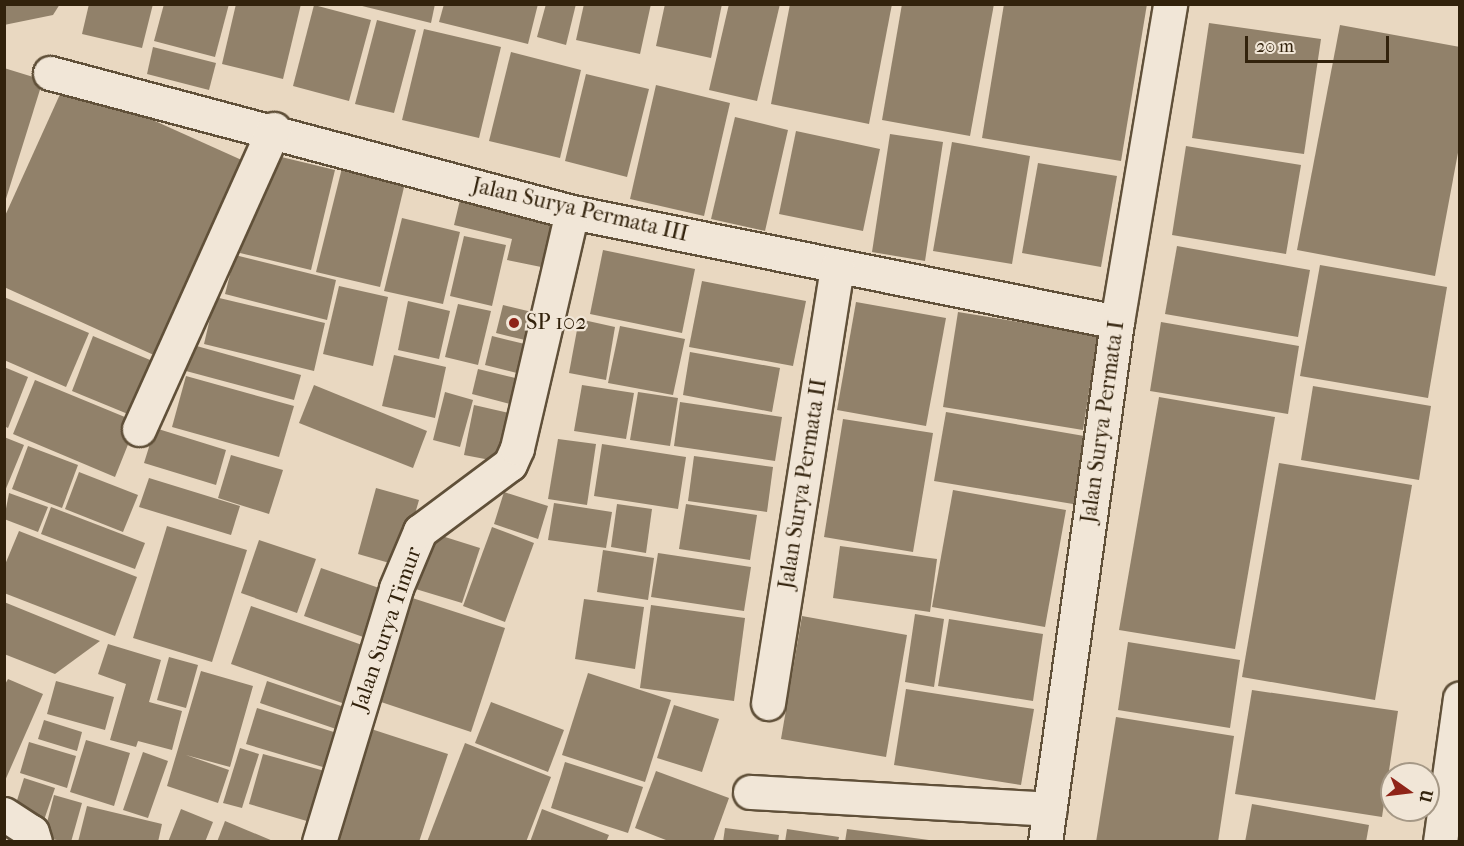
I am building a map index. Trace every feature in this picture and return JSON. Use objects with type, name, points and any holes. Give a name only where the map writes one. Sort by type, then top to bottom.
[{"type":"street","name":"Jalan Surya Permata I","points":[[1045,842],[1117,322],[1170,4]]},
{"type":"street","name":"Jalan Surya Permata III","points":[[50,73],[274,129],[572,212],[1117,322]]},
{"type":"street","points":[[139,429],[274,129]]},
{"type":"street","name":"Jalan Surya Timur","points":[[319,842],[396,588],[420,531],[510,464],[515,454],[572,212]]},
{"type":"street","name":"Jalan Surya Permata II","points":[[768,703],[837,266]]},
{"type":"street","points":[[1440,842],[1459,701]]},
{"type":"street","points":[[750,792],[1050,809]]},
{"type":"street","points":[[4,814],[32,832],[34,842]]},
{"type":"building","points":[[4,4],[60,4],[53,15],[4,25]]},
{"type":"building","points":[[89,4],[153,4],[142,48],[82,34]]},
{"type":"building","points":[[164,4],[229,4],[215,57],[154,41]]},
{"type":"building","points":[[236,4],[301,4],[283,79],[222,64]]},
{"type":"building","points":[[354,4],[435,4],[431,23]]},
{"type":"building","points":[[444,4],[538,4],[528,44],[439,22]]},
{"type":"building","points":[[546,4],[576,4],[566,45],[537,37]]},
{"type":"building","points":[[584,4],[651,4],[640,54],[576,40]]},
{"type":"building","points":[[665,4],[722,4],[711,58],[656,46]]},
{"type":"building","points":[[729,4],[780,4],[757,101],[709,90]]},
{"type":"building","points":[[790,4],[892,4],[869,124],[771,104]]},
{"type":"building","points":[[902,4],[994,4],[970,136],[882,120]]},
{"type":"building","points":[[1004,4],[1147,4],[1121,161],[982,138]]},
{"type":"building","points":[[314,5],[371,20],[349,101],[293,86]]},
{"type":"building","points":[[377,20],[416,30],[394,113],[355,104]]},
{"type":"building","points":[[1209,23],[1321,39],[1304,154],[1192,138]]},
{"type":"building","points":[[1340,25],[1460,47],[1460,142],[1435,276],[1297,250]]},
{"type":"building","points":[[424,29],[501,47],[479,138],[402,120]]},
{"type":"building","points":[[153,47],[216,63],[209,90],[147,74]]},
{"type":"building","points":[[511,52],[581,70],[560,158],[489,141]]},
{"type":"building","points":[[4,68],[43,80],[5,202],[4,202]]},
{"type":"building","points":[[586,74],[649,89],[627,177],[565,161]]},
{"type":"building","points":[[66,81],[255,166],[167,361],[4,287],[4,218]]},
{"type":"building","points":[[656,85],[730,103],[704,216],[630,199]]},
{"type":"building","points":[[735,117],[788,130],[765,231],[711,219]]},
{"type":"building","points":[[796,131],[880,149],[863,231],[779,214]]},
{"type":"building","points":[[890,134],[943,142],[925,261],[872,252]]},
{"type":"building","points":[[952,142],[1030,156],[1012,264],[933,251]]},
{"type":"building","points":[[1186,146],[1301,165],[1286,254],[1172,235]]},
{"type":"building","points":[[265,153],[335,170],[311,270],[240,253]]},
{"type":"building","points":[[1038,163],[1117,176],[1101,267],[1022,253]]},
{"type":"building","points":[[342,168],[405,183],[380,287],[316,272]]},
{"type":"building","points":[[460,200],[561,222],[551,269],[507,260],[512,239],[454,225]]},
{"type":"building","points":[[402,218],[460,232],[443,304],[384,291]]},
{"type":"building","points":[[464,236],[506,245],[492,306],[450,296]]},
{"type":"building","points":[[1177,246],[1310,270],[1298,337],[1165,314]]},
{"type":"building","points":[[603,250],[695,269],[682,333],[590,314]]},
{"type":"building","points":[[235,255],[336,280],[327,320],[225,294]]},
{"type":"building","points":[[1320,265],[1447,287],[1428,398],[1300,376]]},
{"type":"building","points":[[702,281],[806,301],[793,366],[689,347]]},
{"type":"building","points":[[339,286],[388,297],[373,366],[323,354]]},
{"type":"building","points":[[4,297],[89,333],[66,387],[4,360]]},
{"type":"building","points":[[215,297],[325,323],[314,371],[204,344]]},
{"type":"building","points":[[408,301],[450,311],[439,359],[398,350]]},
{"type":"building","points":[[856,302],[946,318],[926,426],[837,410]]},
{"type":"building","points":[[458,304],[491,311],[478,365],[445,357]]},
{"type":"building","name":"SP 102","points":[[503,305],[532,312],[525,340],[496,333]]},
{"type":"building","points":[[958,312],[1098,335],[1083,430],[943,407]]},
{"type":"building","points":[[579,319],[615,327],[606,380],[569,373]]},
{"type":"building","points":[[1161,322],[1299,346],[1288,414],[1150,391]]},
{"type":"building","points":[[620,326],[685,339],[673,395],[608,383]]},
{"type":"building","points":[[93,336],[162,365],[140,419],[72,391]]},
{"type":"building","points":[[492,336],[529,345],[521,374],[485,365]]},
{"type":"building","points":[[193,345],[301,375],[294,400],[186,371]]},
{"type":"building","points":[[690,352],[780,368],[772,412],[683,395]]},
{"type":"building","points":[[394,355],[446,367],[435,418],[382,406]]},
{"type":"building","points":[[4,367],[28,377],[8,428],[4,426]]},
{"type":"building","points":[[478,369],[528,381],[521,407],[472,394]]},
{"type":"building","points":[[186,376],[294,406],[279,457],[172,427]]},
{"type":"building","points":[[35,380],[137,422],[115,477],[13,434]]},
{"type":"building","points":[[314,385],[427,431],[413,468],[299,423]]},
{"type":"building","points":[[582,385],[634,393],[626,439],[574,431]]},
{"type":"building","points":[[1313,386],[1431,406],[1419,480],[1301,460]]},
{"type":"building","points":[[445,392],[473,400],[460,447],[433,440]]},
{"type":"building","points":[[638,392],[678,398],[670,446],[630,440]]},
{"type":"building","points":[[1159,397],[1275,417],[1235,649],[1119,630]]},
{"type":"building","points":[[680,402],[782,417],[775,461],[674,446]]},
{"type":"building","points":[[474,405],[517,415],[506,463],[464,455]]},
{"type":"building","points":[[946,412],[1090,437],[1079,505],[934,481]]},
{"type":"building","points":[[843,419],[933,433],[913,552],[824,537]]},
{"type":"building","points":[[155,428],[226,450],[216,485],[144,463]]},
{"type":"building","points":[[4,437],[24,445],[5,491],[4,491]]},
{"type":"building","points":[[558,439],[596,444],[587,505],[548,499]]},
{"type":"building","points":[[602,444],[686,457],[678,509],[594,496]]},
{"type":"building","points":[[28,446],[78,465],[62,508],[12,489]]},
{"type":"building","points":[[231,455],[283,470],[269,514],[218,498]]},
{"type":"building","points":[[694,456],[773,467],[767,512],[688,501]]},
{"type":"building","points":[[1279,463],[1412,485],[1375,700],[1242,677]]},
{"type":"building","points":[[79,472],[138,495],[123,532],[65,509]]},
{"type":"building","points":[[149,478],[240,506],[231,535],[139,507]]},
{"type":"building","points":[[376,488],[419,500],[400,566],[358,554]]},
{"type":"building","points":[[953,490],[1066,510],[1045,627],[932,607]]},
{"type":"building","points":[[504,492],[548,506],[538,539],[494,524]]},
{"type":"building","points":[[9,493],[48,507],[38,532],[4,519]]},
{"type":"building","points":[[554,503],[612,512],[606,548],[548,540]]},
{"type":"building","points":[[617,504],[652,509],[646,553],[611,547]]},
{"type":"building","points":[[686,504],[757,515],[750,560],[679,549]]},
{"type":"building","points":[[51,507],[145,543],[135,569],[41,534]]},
{"type":"building","points":[[167,526],[247,550],[212,662],[133,638]]},
{"type":"building","points":[[492,527],[534,543],[505,622],[463,606]]},
{"type":"building","points":[[19,531],[137,577],[115,636],[4,593],[4,567]]},
{"type":"building","points":[[426,531],[480,548],[462,603],[409,587]]},
{"type":"building","points":[[259,540],[316,559],[297,613],[241,593]]},
{"type":"building","points":[[840,546],[937,559],[930,612],[833,598]]},
{"type":"building","points":[[603,550],[654,558],[648,600],[597,592]]},
{"type":"building","points":[[658,553],[751,567],[744,611],[651,597]]},
{"type":"building","points":[[321,568],[382,589],[366,638],[304,616]]},
{"type":"building","points":[[400,594],[505,628],[471,732],[366,697]]},
{"type":"building","points":[[584,599],[644,607],[635,669],[575,659]]},
{"type":"building","points":[[4,602],[100,641],[55,674],[4,654]]},
{"type":"building","points":[[651,605],[745,618],[734,701],[640,688]]},
{"type":"building","points":[[251,606],[365,646],[345,704],[231,664]]},
{"type":"building","points":[[915,614],[944,619],[934,687],[905,682]]},
{"type":"building","points":[[802,616],[907,635],[886,757],[781,739]]},
{"type":"building","points":[[949,619],[1043,634],[1033,701],[938,686]]},
{"type":"building","points":[[1128,642],[1240,660],[1230,728],[1118,710]]},
{"type":"building","points":[[108,644],[161,660],[149,702],[182,711],[172,750],[138,741],[136,747],[110,740],[126,684],[98,674]]},
{"type":"building","points":[[169,657],[198,665],[186,708],[157,700]]},
{"type":"building","points":[[201,671],[253,686],[230,767],[186,755],[229,770],[218,803],[167,786]]},
{"type":"building","points":[[588,673],[671,700],[645,782],[562,755]]},
{"type":"building","points":[[8,679],[43,694],[4,783],[4,686]]},
{"type":"building","points":[[56,681],[114,697],[105,730],[47,714]]},
{"type":"building","points":[[267,681],[344,707],[336,729],[260,703]]},
{"type":"building","points":[[906,689],[1034,709],[1021,785],[894,765]]},
{"type":"building","points":[[1252,690],[1398,711],[1390,762],[1380,762],[1380,817],[1235,794]]},
{"type":"building","points":[[491,702],[564,730],[548,772],[475,743]]},
{"type":"building","points":[[674,705],[719,719],[702,772],[657,758]]},
{"type":"building","points":[[257,708],[337,733],[326,768],[246,744]]},
{"type":"building","points":[[1116,717],[1234,736],[1218,842],[1096,842]]},
{"type":"building","points":[[44,720],[82,732],[77,751],[38,739]]},
{"type":"building","points":[[365,727],[448,754],[419,842],[326,842]]},
{"type":"building","points":[[86,740],[130,753],[114,806],[70,792]]},
{"type":"building","points":[[29,742],[76,756],[67,788],[20,773]]},
{"type":"building","points":[[465,743],[551,777],[526,842],[427,842]]},
{"type":"building","points":[[240,748],[259,754],[242,808],[223,803]]},
{"type":"building","points":[[143,752],[168,761],[148,818],[123,810]]},
{"type":"building","points":[[263,754],[332,773],[317,824],[249,804]]},
{"type":"building","points":[[565,762],[643,787],[628,833],[551,808]]},
{"type":"building","points":[[656,771],[729,798],[713,842],[671,842],[635,828]]},
{"type":"building","points":[[24,778],[55,788],[44,820],[14,810]]},
{"type":"building","points":[[54,795],[82,803],[71,842],[43,838]]},
{"type":"building","points":[[1252,804],[1369,825],[1366,842],[1245,842]]},
{"type":"building","points":[[87,806],[162,824],[158,842],[78,842]]},
{"type":"building","points":[[181,809],[213,822],[205,842],[168,842]]},
{"type":"building","points":[[542,809],[609,835],[606,842],[530,842]]},
{"type":"building","points":[[225,821],[273,841],[273,842],[217,842]]},
{"type":"building","points":[[725,828],[779,835],[778,842],[723,842]]},
{"type":"building","points":[[787,829],[839,837],[838,842],[785,842]]},
{"type":"building","points":[[847,829],[929,840],[929,842],[845,842]]},
{"type":"place","name":"SP 102","points":[[514,323]]}]
